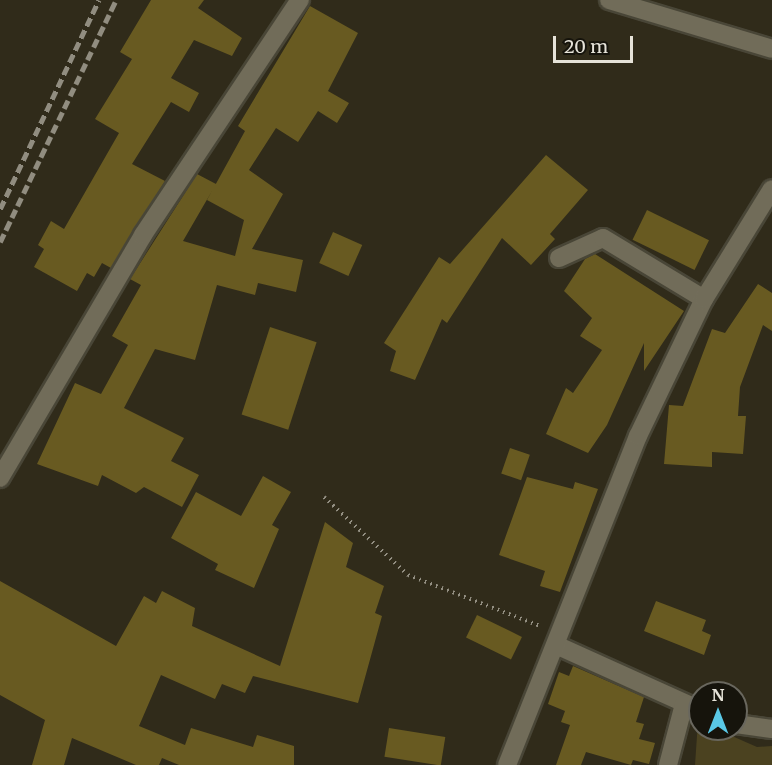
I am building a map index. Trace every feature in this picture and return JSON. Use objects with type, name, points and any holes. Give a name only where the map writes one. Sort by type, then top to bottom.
[{"type":"street","points":[[0,478],[142,235],[300,0]]},
{"type":"street","points":[[609,0],[772,49]]},
{"type":"street","points":[[507,765],[638,435],[704,299],[772,189]]},
{"type":"street","points":[[559,258],[603,238],[704,299]]},
{"type":"street","points":[[558,639],[688,705]]},
{"type":"street","points":[[668,765],[688,717]]},
{"type":"street","points":[[748,726],[772,729]]},
{"type":"path","points":[[324,497],[408,575],[558,639]]},
{"type":"shaded area","points":[[697,741],[743,741],[757,747],[772,746],[772,765],[695,765]]},
{"type":"building","points":[[151,0],[204,0],[198,8],[242,38],[232,56],[194,40],[171,78],[199,93],[189,112],[171,102],[132,164],[165,181],[111,268],[102,263],[94,277],[87,273],[77,291],[34,267],[44,249],[38,245],[51,221],[64,229],[119,133],[95,119],[132,59],[120,52]]},
{"type":"building","points":[[310,6],[358,33],[328,91],[349,103],[337,123],[318,111],[298,142],[276,128],[249,170],[283,194],[252,249],[303,260],[296,292],[258,283],[255,295],[217,285],[195,360],[155,349],[124,408],[184,438],[171,461],[199,475],[182,507],[144,487],[136,493],[102,475],[98,486],[37,464],[75,383],[101,394],[128,345],[112,336],[141,285],[130,279],[197,174],[216,184],[245,131],[238,126]],"holes":[[[212,191],[207,200],[244,220],[235,256],[183,241]]]},
{"type":"building","points":[[546,155],[588,190],[550,234],[555,239],[531,265],[502,238],[447,323],[442,319],[415,380],[390,371],[396,351],[384,343],[439,257],[450,264]]},
{"type":"building","points":[[647,210],[709,240],[695,270],[633,240]]},
{"type":"building","points":[[333,232],[362,245],[348,276],[319,263]]},
{"type":"building","points":[[595,254],[684,311],[644,371],[644,343],[607,425],[588,453],[546,434],[566,388],[573,393],[602,350],[580,336],[592,318],[564,291],[585,259]]},
{"type":"building","points":[[758,284],[772,293],[772,331],[763,325],[740,387],[738,416],[746,416],[743,454],[712,452],[712,467],[664,464],[669,405],[683,406],[712,329],[725,333]]},
{"type":"building","points":[[270,327],[317,342],[288,430],[242,414]]},
{"type":"building","points":[[510,448],[530,455],[521,480],[501,474]]},
{"type":"building","points":[[263,476],[291,492],[272,525],[279,529],[254,588],[215,570],[218,564],[171,538],[196,492],[241,516]]},
{"type":"building","points":[[527,477],[573,489],[575,482],[598,489],[560,592],[540,586],[545,571],[499,555]]},
{"type":"building","points":[[325,522],[353,543],[346,567],[384,586],[375,613],[382,616],[358,703],[253,676],[245,693],[222,684],[215,699],[161,675],[139,726],[185,745],[191,728],[253,747],[257,735],[294,746],[294,765],[179,765],[162,758],[159,765],[136,765],[72,738],[64,765],[32,765],[45,720],[0,695],[0,581],[116,646],[144,596],[156,603],[162,591],[195,608],[192,626],[280,666]]},
{"type":"building","points":[[656,601],[706,620],[702,631],[711,635],[704,655],[644,631]]},
{"type":"building","points":[[477,615],[522,637],[511,659],[466,637]]},
{"type":"building","points":[[573,666],[644,697],[636,722],[644,724],[639,739],[655,743],[649,764],[633,760],[631,765],[586,752],[581,765],[556,765],[570,725],[561,722],[565,711],[548,704],[559,672],[569,676]]},
{"type":"building","points":[[389,728],[445,737],[441,765],[384,757]]},
{"type":"railway","points":[[0,209],[99,0]]},
{"type":"railway","points":[[0,242],[116,0]]}]
